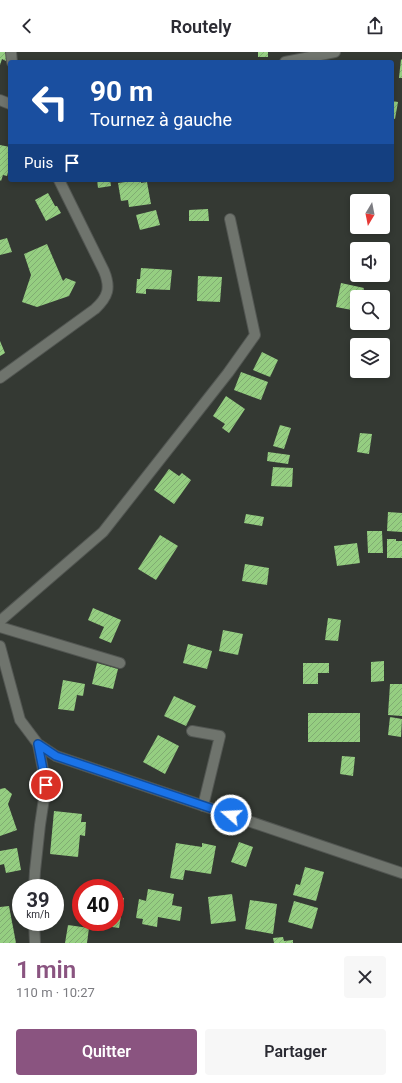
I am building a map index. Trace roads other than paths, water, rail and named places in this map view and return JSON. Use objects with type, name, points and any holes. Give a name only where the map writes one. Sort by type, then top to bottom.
[{"type":"street","points":[[295,60],[334,52]]},
{"type":"street","points":[[0,378],[95,309],[103,302],[108,292],[108,281],[104,271],[60,182]]},
{"type":"street","points":[[0,621],[103,532],[228,373],[255,335],[230,219]]},
{"type":"street","points":[[0,627],[120,663]]},
{"type":"street","points":[[0,646],[20,720],[38,744],[56,756],[402,873]]},
{"type":"street","points":[[192,731],[220,736],[203,806]]},
{"type":"street","points":[[35,879],[46,785],[38,744]]},
{"type":"street","points":[[34,931],[35,943]]}]
